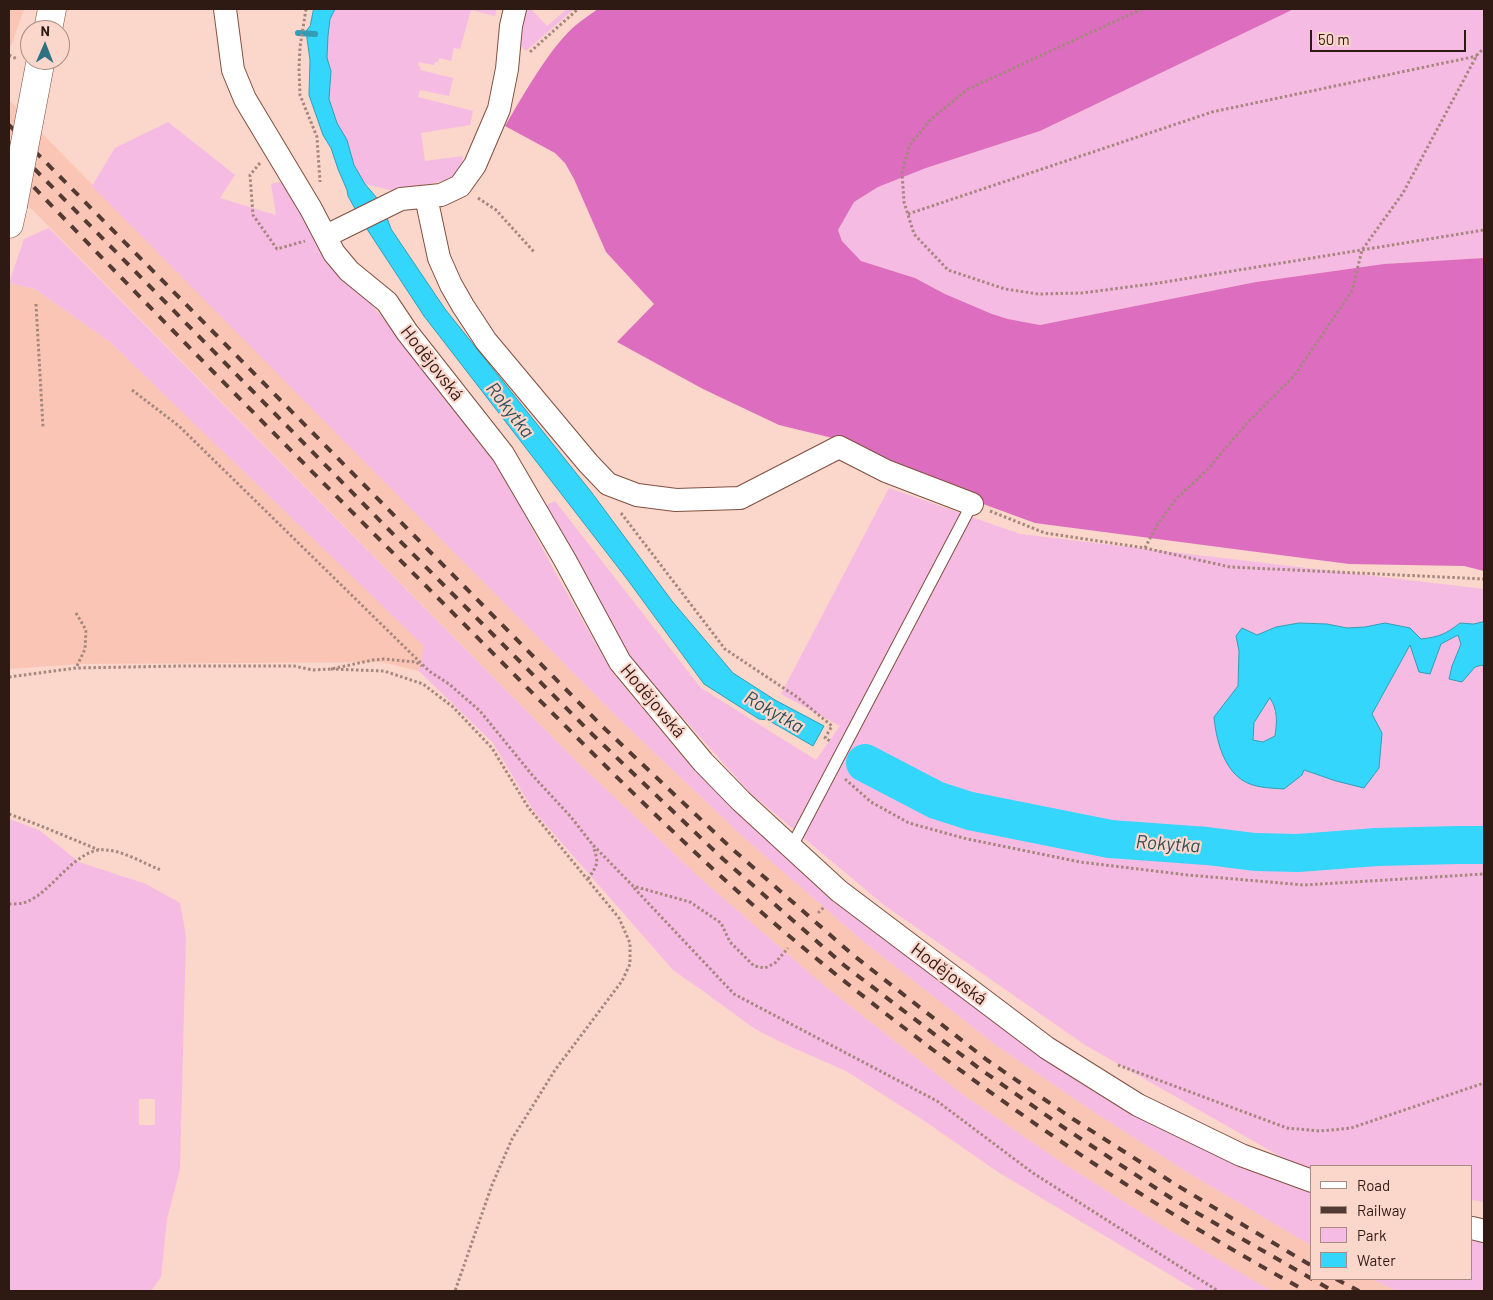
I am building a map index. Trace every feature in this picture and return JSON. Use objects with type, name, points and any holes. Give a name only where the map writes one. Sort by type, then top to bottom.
[{"type":"street","name":"Hodějovská","points":[[225,9],[233,70],[245,99],[274,145],[334,253],[349,271],[387,302],[407,332],[503,454],[565,560],[620,662],[703,762],[741,801],[839,891],[1047,1048],[1138,1104],[1241,1155],[1310,1180]]},
{"type":"street","points":[[326,236],[401,199],[412,196],[426,197],[448,192],[460,186],[475,165],[499,109],[507,69],[511,26],[515,9]]},
{"type":"street","points":[[11,215],[38,70]]},
{"type":"street","points":[[426,197],[439,258],[450,285],[463,306],[486,341],[588,463],[608,484],[637,495],[676,500],[740,498],[840,447],[886,471],[972,504]]},
{"type":"lane","points":[[792,846],[972,504]]},
{"type":"path","points":[[306,9],[300,47],[300,95],[317,137],[320,183]]},
{"type":"path","points":[[507,69],[536,47],[578,9]]},
{"type":"path","points":[[1142,9],[968,89],[931,119],[909,146],[902,173],[904,202],[914,234],[948,270],[1005,289],[1038,294],[1082,293],[1158,283],[1484,230]]},
{"type":"path","points":[[1145,548],[1176,499],[1207,470],[1246,424],[1294,376],[1352,291],[1362,250],[1403,193],[1477,56],[1484,48]]},
{"type":"path","points":[[908,214],[1212,112],[1477,56]]},
{"type":"path","points":[[274,145],[250,175],[253,215],[277,249],[326,236]]},
{"type":"path","points":[[460,186],[496,210],[535,253]]},
{"type":"path","points":[[36,304],[43,427]]},
{"type":"path","points":[[132,390],[179,426],[429,670]]},
{"type":"path","points":[[608,484],[607,495],[725,649],[797,697],[832,726],[824,738]]},
{"type":"path","points":[[972,504],[1045,532],[1145,548],[1230,567],[1484,579]]},
{"type":"path","points":[[76,613],[86,630],[85,649],[76,668]]},
{"type":"path","points":[[331,669],[365,661],[384,659],[416,662],[449,684],[480,711],[532,776],[570,816],[592,844],[734,994],[937,1101],[1033,1173],[1218,1291]]},
{"type":"path","points":[[9,677],[76,668],[294,666],[313,670],[384,671],[423,684],[453,707],[492,748],[528,807],[619,918],[630,943],[630,964],[622,981],[555,1070],[512,1139],[492,1185],[455,1291]]},
{"type":"path","points":[[832,769],[871,802],[909,823],[967,839],[1080,862],[1188,875],[1304,885],[1484,874]]},
{"type":"path","points":[[9,814],[99,850],[125,854],[161,870]]},
{"type":"path","points":[[588,879],[598,859],[592,844]]},
{"type":"path","points":[[9,904],[29,901],[74,864],[99,850]]},
{"type":"path","points":[[633,886],[690,902],[721,924],[730,942],[754,966],[765,968],[775,963],[788,948]]},
{"type":"path","points":[[1111,1063],[1287,1128],[1320,1131],[1351,1128],[1484,1083]]},
{"type":"shaded area","points":[[9,9],[24,9],[11,46],[9,44]]},
{"type":"shaded area","points":[[598,9],[1294,9],[1040,131],[926,168],[878,187],[854,202],[838,230],[842,241],[861,261],[915,278],[945,294],[992,314],[1040,325],[1256,282],[1384,264],[1484,258],[1484,571],[1464,566],[1349,564],[1035,523],[926,483],[845,441],[779,425],[703,389],[617,342],[654,304],[606,252],[565,163],[555,153],[505,126],[537,73],[556,46],[576,25]]},
{"type":"shaded area","points":[[9,100],[615,715],[741,835],[864,942],[997,1046],[1091,1110],[1187,1172],[1310,1245],[1310,1280],[1374,1280],[1397,1291],[1270,1291],[1058,1160],[962,1094],[826,987],[701,879],[573,758],[9,186]]},
{"type":"shaded area","points":[[9,283],[35,289],[110,342],[425,646],[419,671],[381,662],[78,664],[9,669]]},
{"type":"green space","points":[[335,9],[497,9],[495,16],[471,10],[460,49],[454,48],[451,61],[439,58],[438,62],[435,62],[434,65],[419,62],[418,66],[421,67],[420,70],[453,78],[449,96],[420,90],[418,97],[473,111],[470,125],[421,133],[425,161],[463,156],[459,177],[394,191],[365,184],[354,165],[347,140],[337,123],[329,99],[331,71],[327,58],[328,36],[330,19]]},
{"type":"green space","points":[[523,9],[531,9],[547,26],[567,9],[574,9],[526,51],[520,45]]},
{"type":"green space","points":[[1294,9],[1484,9],[1484,258],[1384,264],[1256,282],[1040,325],[992,314],[945,294],[915,278],[861,261],[842,241],[838,230],[854,202],[878,187],[926,168],[1040,131]]},
{"type":"green space","points":[[168,122],[235,175],[220,198],[276,215],[271,184],[289,180],[328,251],[462,416],[502,472],[555,572],[612,672],[693,769],[835,896],[1159,1125],[1237,1166],[1310,1189],[1310,1245],[1187,1172],[997,1046],[864,942],[741,835],[615,715],[92,186],[115,148]]},
{"type":"green space","points":[[49,228],[573,758],[701,879],[826,987],[962,1094],[1058,1160],[1271,1291],[1197,1291],[998,1172],[923,1120],[846,1071],[755,1029],[673,970],[533,810],[493,743],[419,671],[424,646],[110,342],[35,289],[9,283],[24,239]]},
{"type":"green space","points":[[889,488],[1020,534],[1484,589],[1484,622],[1473,624],[1460,623],[1446,632],[1433,637],[1421,639],[1410,628],[1347,628],[1327,624],[1299,623],[1276,627],[1257,635],[1236,636],[1239,651],[1238,686],[1214,717],[1304,770],[1336,781],[1382,733],[1372,714],[1410,645],[1441,644],[1458,634],[1461,644],[1452,666],[1462,682],[1475,667],[1482,665],[1484,667],[1484,1202],[1473,1200],[1473,1165],[1310,1165],[1310,1172],[1306,1171],[1085,1045],[884,905],[749,792],[630,658],[541,508],[555,501],[701,688],[816,760],[840,726],[781,694]]},
{"type":"green space","points":[[1270,698],[1276,717],[1275,736],[1263,742],[1253,739],[1254,723]]},
{"type":"green space","points":[[9,819],[39,830],[79,862],[146,884],[180,903],[186,936],[180,1169],[167,1219],[161,1277],[151,1291],[9,1291]],"holes":[[[139,1099],[155,1099],[155,1125],[139,1125]]]},
{"type":"green space","points":[[1473,1237],[1484,1239],[1484,1291],[1397,1291],[1374,1280],[1473,1280]]},
{"type":"water","points":[[314,9],[335,9],[330,19],[328,36],[327,58],[331,71],[329,99],[337,123],[347,140],[354,165],[365,184],[376,197],[391,229],[445,309],[592,493],[672,601],[733,673],[775,700],[824,726],[813,746],[768,720],[759,719],[704,684],[627,579],[424,316],[363,223],[348,196],[331,148],[323,135],[309,95],[310,60],[306,31],[310,26]]},
{"type":"water","points":[[1484,622],[1484,667],[1482,665],[1475,667],[1462,682],[1449,679],[1461,644],[1458,635],[1441,644],[1430,674],[1419,672],[1410,645],[1372,714],[1382,733],[1379,768],[1364,788],[1304,770],[1302,775],[1284,789],[1257,786],[1242,780],[1225,760],[1219,743],[1214,717],[1238,686],[1239,651],[1236,636],[1242,628],[1257,635],[1276,627],[1299,623],[1327,624],[1347,628],[1385,623],[1410,628],[1421,639],[1442,634],[1460,623],[1473,624]],"holes":[[[1270,698],[1276,716],[1275,736],[1263,742],[1253,740],[1254,723]]]},
{"type":"waterway","points":[[298,33],[315,34]]},
{"type":"waterway","name":"Rokytka","points":[[865,763],[936,800],[970,811],[1110,839],[1207,846],[1255,852],[1298,853],[1377,847],[1484,845]]},
{"type":"railway","points":[[9,125],[603,727],[730,847],[853,955],[987,1060],[1073,1119],[1178,1186],[1310,1265]]},
{"type":"railway","points":[[9,143],[593,735],[723,859],[845,966],[980,1069],[1066,1129],[1171,1198],[1310,1278]]},
{"type":"railway","points":[[9,161],[224,382],[644,804],[760,911],[882,1011],[1003,1101],[1151,1201],[1306,1291]]},
{"type":"railway","points":[[1314,1280],[1333,1291]]},
{"type":"railway","points":[[1338,1280],[1359,1291]]}]
